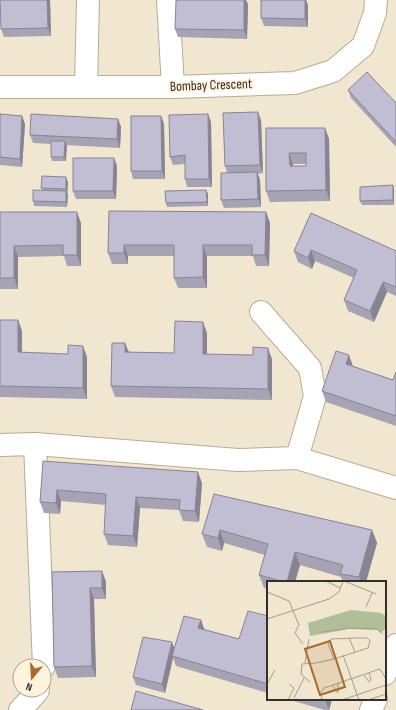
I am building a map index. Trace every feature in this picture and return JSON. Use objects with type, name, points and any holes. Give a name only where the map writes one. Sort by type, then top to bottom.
[{"type":"street","points":[[86,87],[88,0]]},
{"type":"street","points":[[168,0],[173,87]]},
{"type":"street","name":"Bombay Crescent","points":[[0,87],[173,87],[295,83],[333,71],[363,46],[376,13],[376,0]]},
{"type":"street","points":[[261,312],[310,368],[315,396],[296,458]]},
{"type":"street","points":[[35,444],[44,658]]},
{"type":"street","points":[[0,445],[35,444],[238,460],[296,458],[396,488]]},
{"type":"street","points":[[386,671],[396,645]]},
{"type":"street","points":[[20,710],[31,698]]},
{"type":"street","points":[[371,710],[376,700]]},
{"type":"building","points":[[0,0],[47,0],[48,28],[1,29]]},
{"type":"building","points":[[176,0],[244,0],[244,30],[175,29]]},
{"type":"building","points":[[261,0],[305,0],[305,19],[261,18]]},
{"type":"building","points":[[367,72],[396,103],[396,142],[348,90]]},
{"type":"building","points":[[258,112],[260,165],[225,166],[223,113]]},
{"type":"building","points":[[0,114],[22,116],[20,159],[0,157]]},
{"type":"building","points":[[31,114],[118,119],[117,139],[30,135]]},
{"type":"building","points":[[208,114],[209,179],[185,179],[185,155],[170,157],[169,115]]},
{"type":"building","points":[[131,116],[161,116],[162,171],[131,171]]},
{"type":"building","points":[[266,128],[325,128],[326,190],[266,191]],"holes":[[[289,153],[306,153],[306,166],[290,166]]]},
{"type":"building","points":[[51,141],[65,141],[64,157],[51,157]]},
{"type":"building","points":[[73,158],[114,158],[113,191],[73,191]]},
{"type":"building","points":[[257,172],[258,199],[221,200],[221,173]]},
{"type":"building","points":[[42,176],[66,177],[66,189],[41,188]]},
{"type":"building","points":[[393,185],[393,200],[360,201],[360,187]]},
{"type":"building","points":[[33,190],[66,191],[66,202],[33,201]]},
{"type":"building","points":[[206,190],[207,202],[166,203],[165,191]]},
{"type":"building","points":[[109,211],[266,212],[265,255],[252,255],[252,245],[203,245],[203,277],[174,278],[174,245],[124,245],[124,253],[108,253]]},
{"type":"building","points":[[0,212],[77,212],[77,255],[63,255],[63,245],[14,246],[14,278],[0,278]]},
{"type":"building","points":[[311,213],[396,251],[396,287],[383,282],[370,311],[344,300],[357,270],[311,250],[308,258],[294,251]]},
{"type":"building","points":[[0,320],[18,320],[18,352],[68,354],[68,345],[83,346],[83,388],[0,386]]},
{"type":"building","points":[[175,321],[203,322],[203,354],[253,355],[253,347],[268,348],[268,389],[111,386],[112,343],[125,343],[125,352],[174,353]]},
{"type":"building","points":[[336,351],[349,355],[346,364],[393,380],[396,372],[396,416],[322,391]]},
{"type":"building","points":[[43,461],[198,472],[195,511],[179,510],[180,500],[136,497],[133,536],[104,534],[106,494],[57,490],[56,503],[40,502]]},
{"type":"building","points":[[214,494],[372,530],[359,577],[340,574],[343,565],[295,552],[287,581],[280,581],[259,575],[268,544],[220,530],[218,538],[202,534]]},
{"type":"building","points":[[102,571],[102,588],[90,588],[92,666],[54,667],[52,572]]},
{"type":"building","points":[[248,611],[267,616],[267,684],[172,656],[184,616],[201,620],[198,628],[239,639]]},
{"type":"building","points":[[143,637],[172,642],[162,684],[133,677]]},
{"type":"building","points":[[136,691],[203,710],[131,710]]}]
